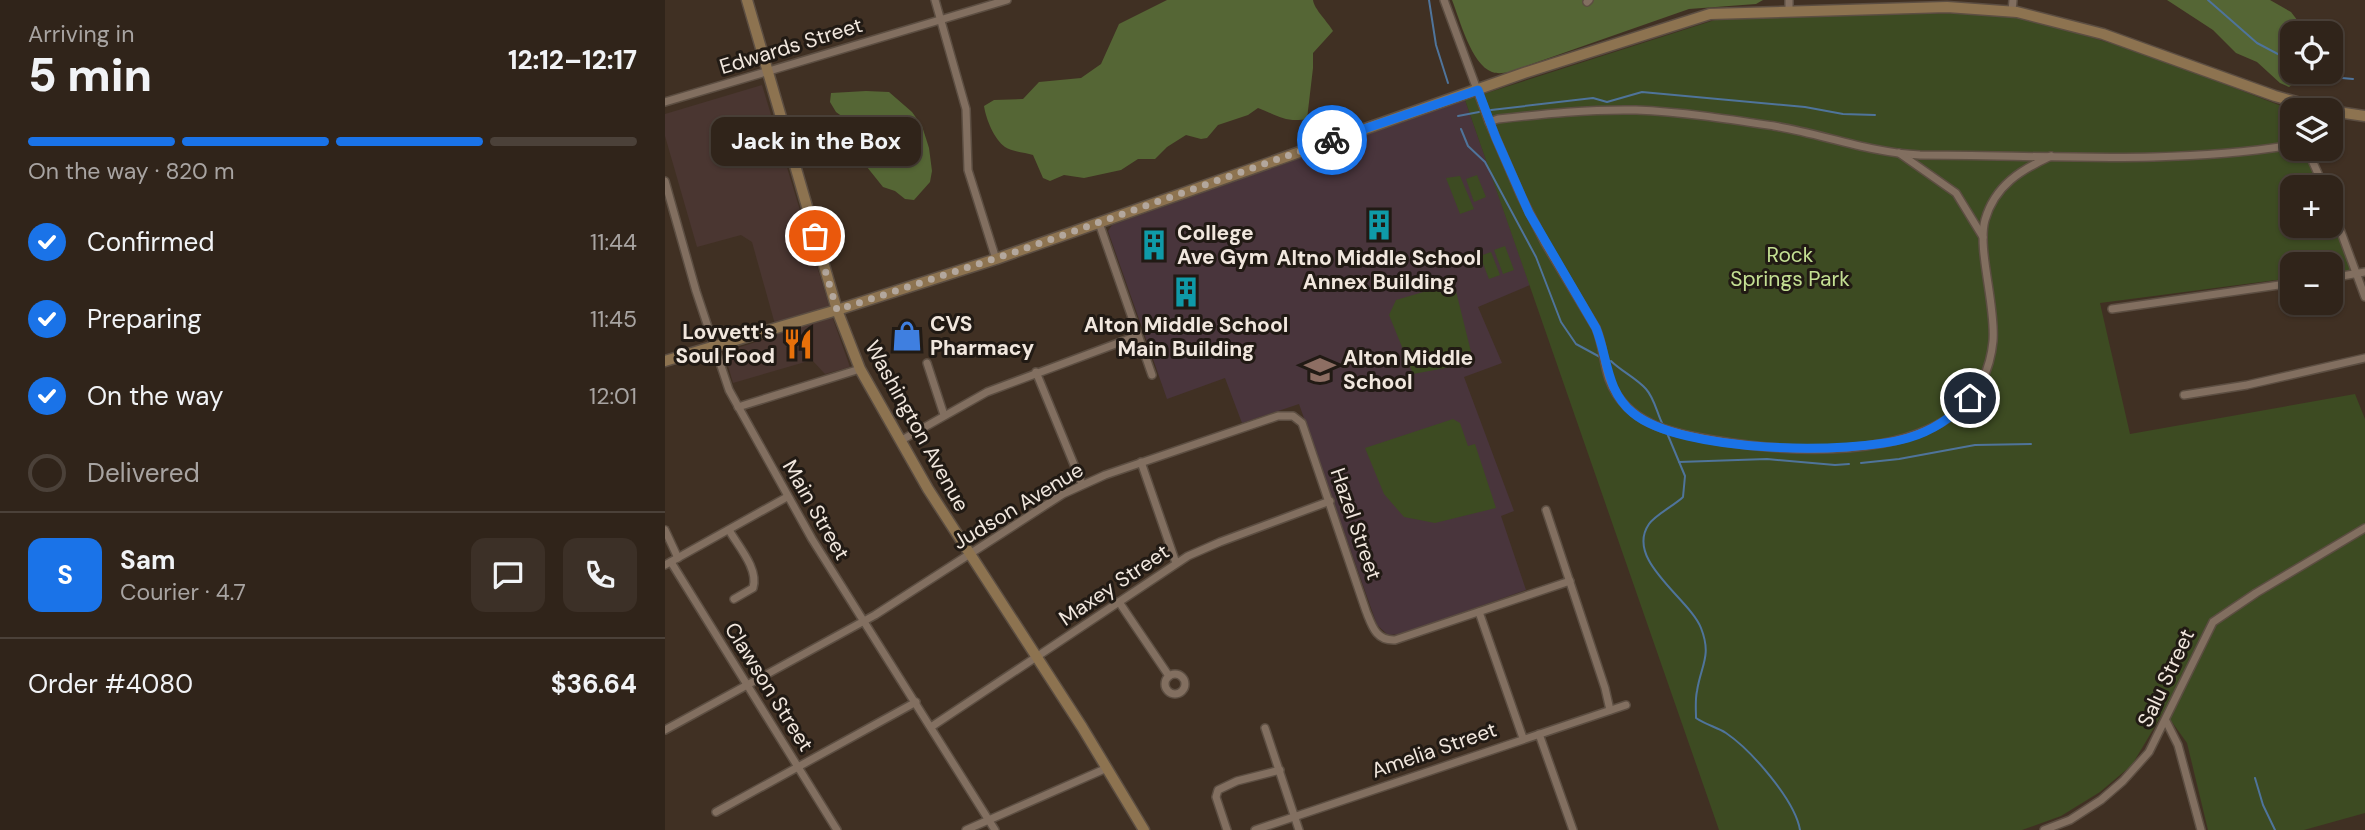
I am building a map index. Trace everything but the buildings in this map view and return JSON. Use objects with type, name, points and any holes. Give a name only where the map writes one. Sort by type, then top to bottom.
[{"type":"main road","name":"Washington Avenue","points":[[747,0],[837,310],[860,369],[969,554],[1037,657],[1144,830]]},
{"type":"main road","points":[[665,361],[996,259],[1478,90],[1703,15],[2013,6],[2103,34],[2280,100]]},
{"type":"main road","points":[[2343,113],[2365,116]]},
{"type":"street","points":[[935,0],[966,110],[968,170],[996,259]]},
{"type":"street","name":"Edwards Street","points":[[665,102],[1007,0]]},
{"type":"street","points":[[1444,0],[1489,122],[1529,213],[1596,328],[1606,368],[1616,393],[1627,407],[1642,419],[1678,435],[1758,446],[1853,447],[1906,438],[1949,418],[1979,386],[1991,357],[1993,324],[1983,237],[1989,209],[2003,186],[2023,169],[2051,156]]},
{"type":"street","points":[[1789,0],[1789,12]]},
{"type":"street","points":[[1489,122],[1580,111],[1668,112],[1777,127],[1899,153],[2051,156],[2209,154],[2280,146]]},
{"type":"street","points":[[1899,153],[1956,193],[1983,237]]},
{"type":"street","name":"Main Street","points":[[665,181],[727,386],[787,497],[995,830]]},
{"type":"street","points":[[1099,223],[1152,375]]},
{"type":"street","points":[[2343,232],[2361,273],[2365,297]]},
{"type":"street","points":[[2343,276],[2361,273]]},
{"type":"street","points":[[2112,309],[2280,285]]},
{"type":"street","points":[[900,441],[987,392],[1137,336]]},
{"type":"street","points":[[2184,395],[2247,385],[2365,358]]},
{"type":"street","points":[[927,363],[943,415]]},
{"type":"street","points":[[738,407],[860,369]]},
{"type":"street","points":[[1036,372],[1082,484]]},
{"type":"street","name":"Judson Avenue","points":[[665,730],[863,622],[1082,484],[1260,421],[1285,415],[1297,418]]},
{"type":"street","name":"Hazel Street","points":[[1297,418],[1306,433],[1373,628],[1385,639],[1395,640],[1479,612]]},
{"type":"street","points":[[1141,462],[1176,564]]},
{"type":"street","points":[[671,562],[787,497]]},
{"type":"street","name":"Maxey Street","points":[[931,727],[1176,564],[1220,542],[1330,501]]},
{"type":"street","points":[[1546,510],[1610,710]]},
{"type":"street","name":"Salu Street","points":[[2044,830],[2085,811],[2123,781],[2149,751],[2213,622],[2365,528]]},
{"type":"street","name":"Clawson Street","points":[[665,530],[671,562],[837,830]]},
{"type":"street","points":[[729,530],[752,569],[755,582],[753,588],[734,599]]},
{"type":"street","points":[[1523,738],[1479,612],[1570,581]]},
{"type":"street","points":[[1119,602],[1169,676]]},
{"type":"street","points":[[716,812],[916,702]]},
{"type":"street","name":"Amelia Street","points":[[1255,830],[1626,705]]},
{"type":"street","points":[[2166,721],[2178,745],[2201,830]]},
{"type":"street","points":[[1265,728],[1300,830]]},
{"type":"street","points":[[1539,734],[1573,830]]},
{"type":"street","points":[[966,830],[1107,768]]},
{"type":"street","points":[[1227,830],[1216,797],[1217,790],[1237,781],[1280,771]]},
{"type":"shaded area","points":[[762,85],[850,367],[825,374],[812,360],[733,383],[724,352],[778,335],[752,242],[741,235],[697,247],[665,136],[665,114]]},
{"type":"shaded area","name":"Alton Middle School","points":[[1465,100],[1530,285],[1478,307],[1502,363],[1464,377],[1514,511],[1501,516],[1526,590],[1401,634],[1388,635],[1377,625],[1299,404],[1242,423],[1225,378],[1167,399],[1108,231],[1112,225]]},
{"type":"green space","points":[[1167,0],[1313,0],[1333,31],[1313,53],[1307,119],[1287,119],[1258,108],[1248,115],[1218,125],[1207,138],[1186,135],[1167,147],[1155,159],[1138,159],[1121,170],[1084,178],[1064,175],[1050,181],[1043,178],[1033,155],[1011,150],[997,139],[984,106],[994,100],[1023,99],[1039,82],[1081,78],[1101,64],[1119,24]]},
{"type":"green space","points":[[1452,0],[1763,0],[1756,4],[1689,9],[1509,72],[1498,73],[1485,67],[1472,51]]},
{"type":"green space","points":[[2167,0],[2270,0],[2291,12],[2298,21],[2280,21],[2280,83],[2257,62],[2236,53],[2213,30]]},
{"type":"green space","name":"Rock Springs Park","points":[[1965,13],[2008,16],[2057,27],[2146,54],[2280,105],[2280,161],[2308,161],[2315,175],[2280,175],[2280,238],[2340,238],[2351,271],[2343,272],[2343,252],[2280,252],[2280,280],[2100,303],[2130,434],[2355,394],[2365,419],[2365,813],[2304,830],[2208,830],[2187,743],[2164,711],[2132,765],[2100,792],[2061,816],[2022,830],[1719,830],[1465,100],[1721,18]]},
{"type":"green space","points":[[889,92],[912,112],[922,126],[932,171],[930,182],[914,200],[905,199],[895,191],[883,187],[859,154],[857,142],[849,132],[847,120],[836,112],[830,102],[831,93]]},
{"type":"green space","points":[[1477,175],[1486,197],[1474,202],[1466,179]]},
{"type":"green space","points":[[1460,176],[1474,209],[1460,214],[1446,178]]},
{"type":"green space","points":[[1505,246],[1514,270],[1503,274],[1494,250]]},
{"type":"green space","points":[[1491,252],[1500,275],[1489,279],[1480,256]]},
{"type":"green space","points":[[1454,283],[1472,356],[1451,367],[1413,374],[1389,315],[1396,300]]},
{"type":"green space","points":[[1453,419],[1460,423],[1468,446],[1475,444],[1496,508],[1435,523],[1404,517],[1384,494],[1365,448]]},
{"type":"waterway","points":[[1429,0],[1436,45],[1448,83]]},
{"type":"waterway","points":[[2208,0],[2257,43],[2280,55]]},
{"type":"waterway","points":[[2343,78],[2353,79]]},
{"type":"waterway","points":[[1491,110],[1593,98],[1607,102],[1642,92],[1805,107],[1843,114],[1875,115]]},
{"type":"waterway","points":[[1458,116],[1479,112]]},
{"type":"waterway","points":[[1461,129],[1468,146],[1485,162],[1536,257],[1561,322],[1576,344],[1600,357]]},
{"type":"waterway","points":[[1611,361],[1646,389],[1663,425]]},
{"type":"waterway","points":[[1667,433],[1685,476],[1683,497],[1649,524],[1644,538],[1645,551],[1661,579],[1695,617],[1701,628],[1706,653],[1696,694],[1696,718],[1726,733],[1759,763],[1790,805],[1800,830]]},
{"type":"waterway","points":[[1861,463],[1975,445],[2031,444]]},
{"type":"waterway","points":[[1679,462],[1767,459],[1849,464]]},
{"type":"waterway","points":[[2255,778],[2263,805],[2275,830]]},
{"type":"way so far","points":[[815,236],[837,310],[1018,251],[1332,140]]},
{"type":"place","name":"Altno Middle School Annex Building","points":[[1379,225]]},
{"type":"place","name":"Jack in the Box","points":[[815,236]]},
{"type":"place","name":"College Ave Gym","points":[[1154,245]]},
{"type":"place","name":"Alton Middle School Main Building","points":[[1186,292]]},
{"type":"place","name":"CVS Pharmacy","points":[[907,336]]},
{"type":"place","name":"Lovvett's Soul Food","points":[[798,344]]},
{"type":"place","name":"Alton Middle School","points":[[1320,370]]},
{"type":"route","points":[[1332,140],[1478,90],[1486,115],[1529,213],[1596,328],[1604,350],[1606,368],[1616,393],[1634,414],[1659,428],[1678,435],[1758,446],[1856,447],[1913,436],[1934,427],[1949,418],[1970,398]]}]
